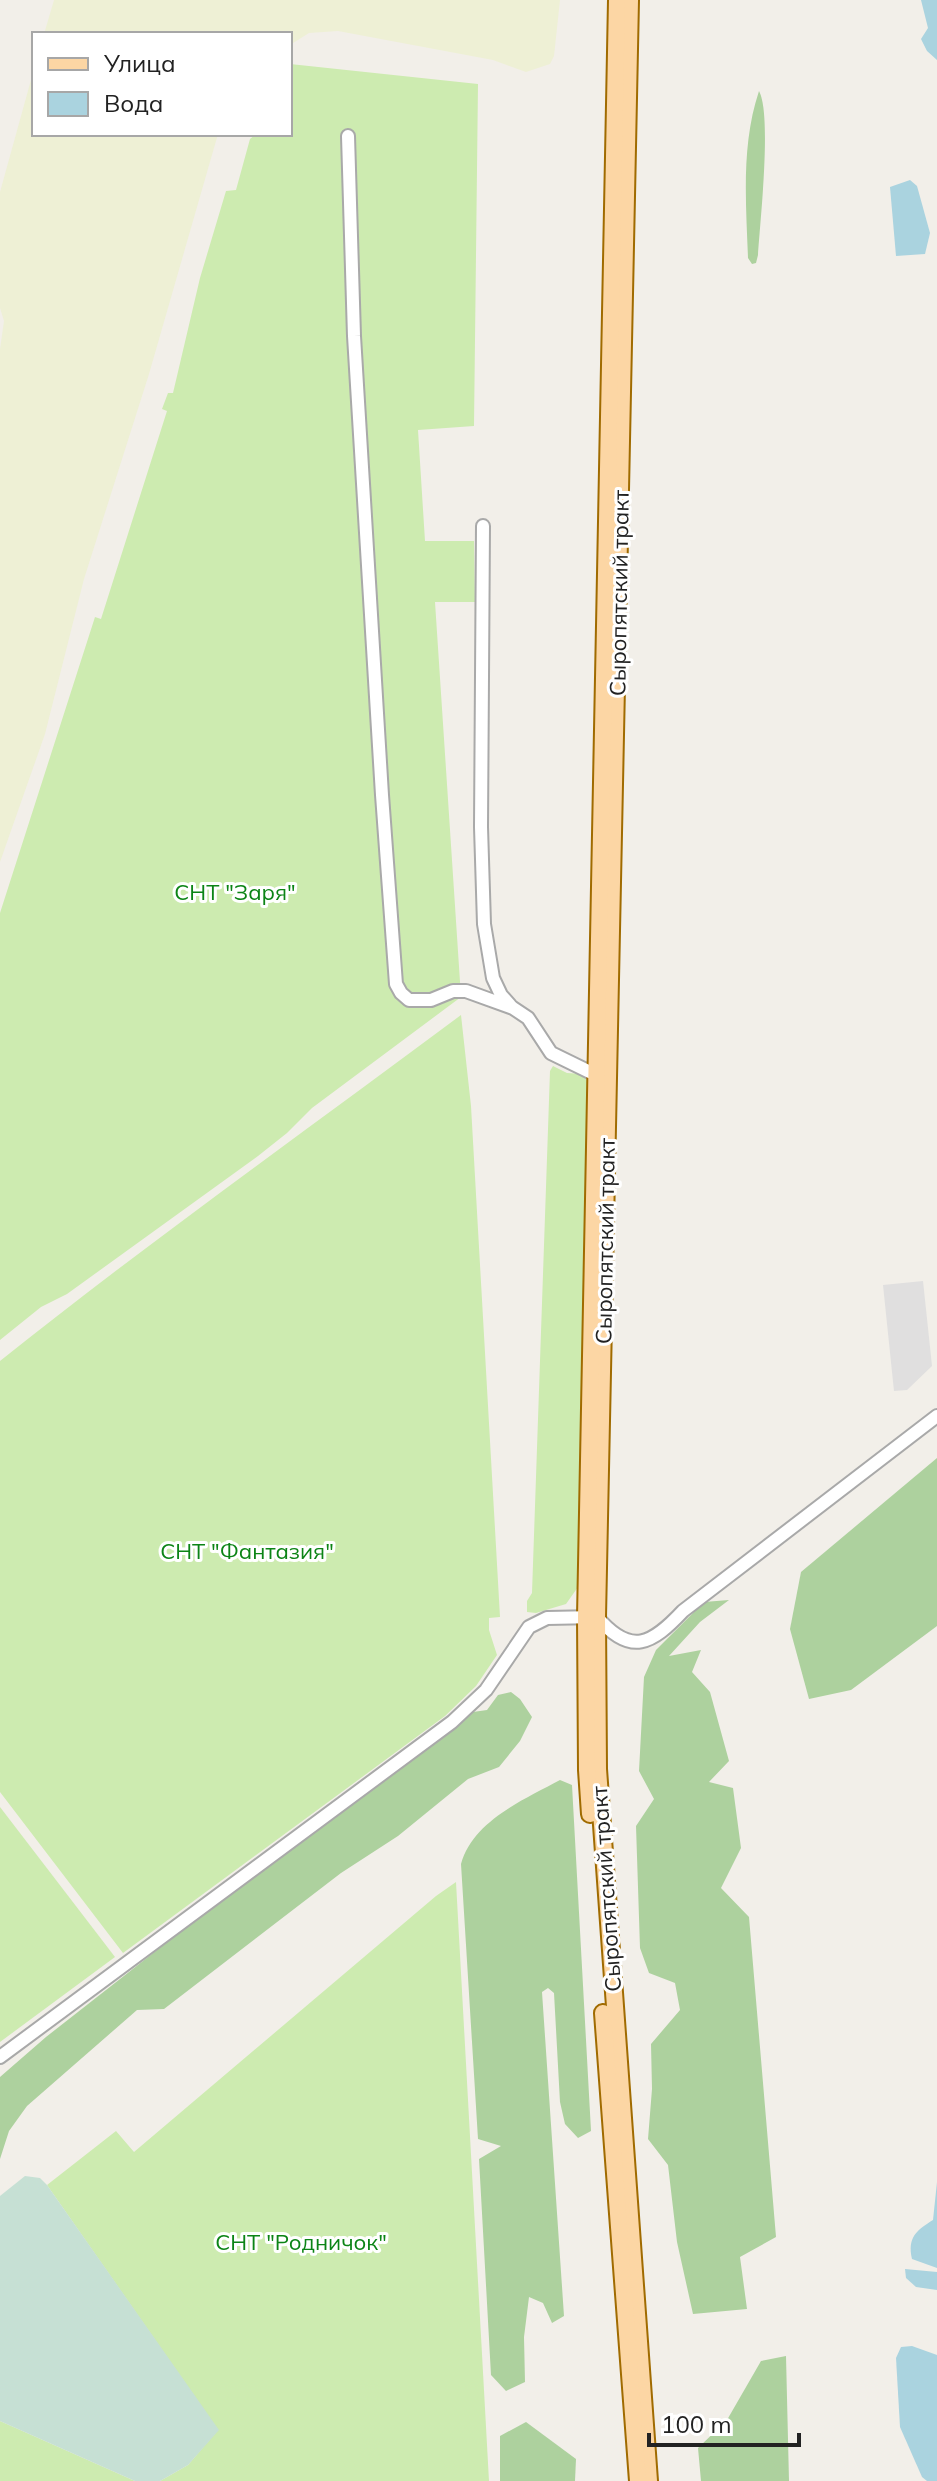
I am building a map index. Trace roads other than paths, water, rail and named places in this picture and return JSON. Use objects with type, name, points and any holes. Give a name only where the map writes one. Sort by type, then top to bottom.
[{"type":"main road","name":"Сыропятский тракт","points":[[617,0],[596,1075],[592,1617],[598,1769],[649,2481]]},
{"type":"main road","name":"Сыропятский тракт","points":[[630,0],[587,1770],[638,2481]]},
{"type":"street","points":[[348,136],[356,365],[396,984],[409,1000],[431,1000],[453,991],[466,991],[513,1008]]},
{"type":"street","points":[[483,526],[481,827],[484,924],[493,978],[501,995],[528,1018],[551,1053],[596,1075]]},
{"type":"street","points":[[0,2057],[452,1722],[486,1690],[529,1627],[547,1618],[592,1617],[613,1636],[635,1641],[652,1640],[683,1611],[937,1416]]},
{"type":"water","points":[[921,0],[937,0],[937,60],[927,51],[921,39],[928,28]]},
{"type":"water","points":[[910,180],[917,186],[930,233],[925,254],[896,256],[890,187]]},
{"type":"water","points":[[937,2182],[937,2268],[912,2259],[911,2245],[922,2227],[933,2220]]},
{"type":"water","points":[[905,2269],[937,2272],[937,2290],[916,2287],[906,2278]]},
{"type":"water","points":[[912,2346],[937,2355],[937,2481],[927,2481],[922,2477],[900,2427],[896,2358],[901,2347]]},
{"type":"park label","name":"СНТ \"Заря\"","points":[[235,892]]},
{"type":"park label","name":"СНТ \"Фантазия\"","points":[[247,1551]]},
{"type":"park label","name":"СНТ \"Родничок\"","points":[[301,2242]]}]
